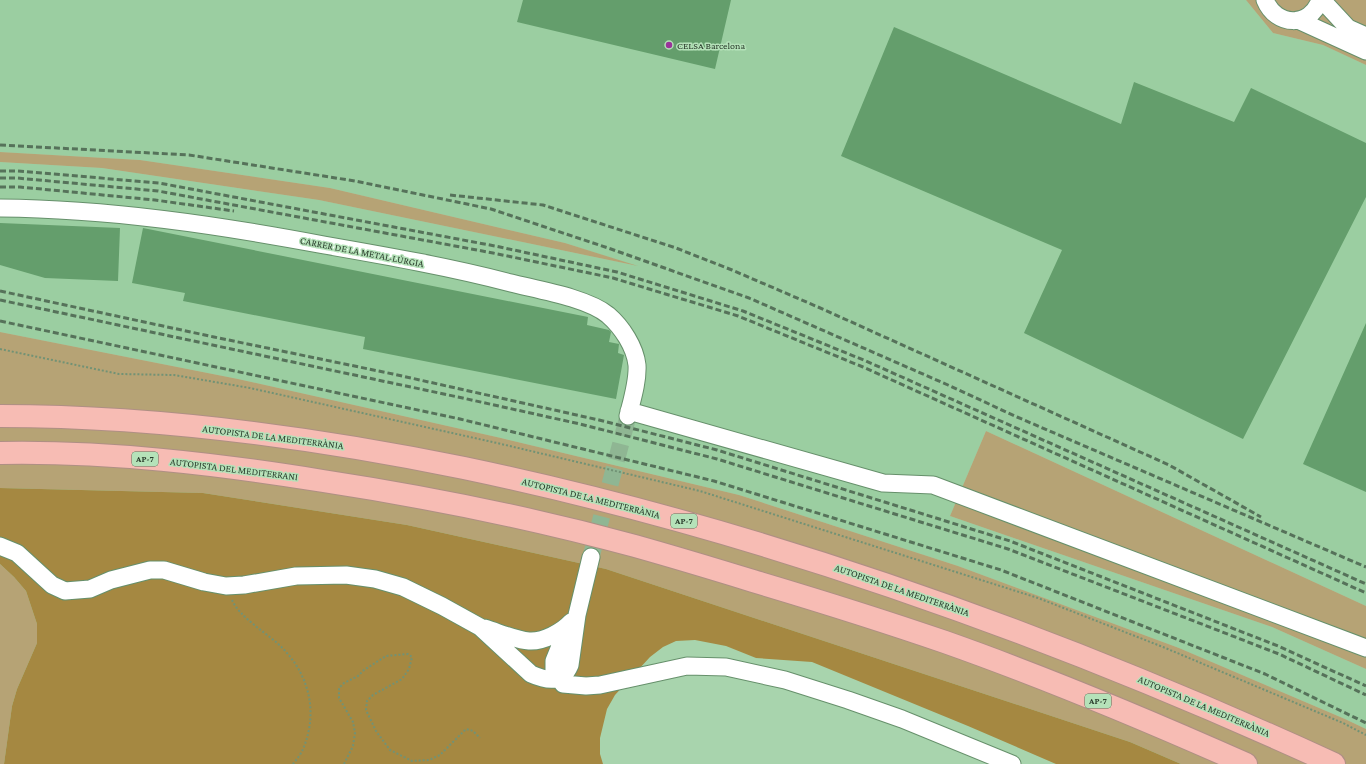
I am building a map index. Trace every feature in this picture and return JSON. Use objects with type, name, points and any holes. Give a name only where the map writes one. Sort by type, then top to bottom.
[{"type":"highway","name":"AUTOPISTA DE LA MEDITERRÀNIA","points":[[0,416],[92,418],[226,430],[310,440],[435,462],[601,499],[755,542],[914,594],[1065,649],[1125,673],[1228,716],[1334,764]]},
{"type":"highway","name":"AUTOPISTA DEL MEDITERRANI","points":[[0,453],[48,452],[136,458],[231,468],[371,488],[547,524],[635,546],[862,614],[947,643],[1100,702],[1246,764]]},
{"type":"street","points":[[1265,0],[1274,14],[1281,19],[1289,21],[1298,20],[1310,15],[1321,0],[1348,28],[1366,36]]},
{"type":"street","points":[[1298,20],[1366,51]]},
{"type":"street","name":"CARRER DE LA METAL·LÚRGIA","points":[[0,208],[23,208],[131,216],[251,231],[465,272],[584,302],[608,315],[618,325],[633,350],[637,365],[636,379],[629,413],[883,483],[933,485],[1366,648]]},
{"type":"street","points":[[0,546],[16,554],[52,585],[65,591],[90,589],[111,580],[150,570],[164,570],[204,582],[226,586],[244,585],[296,576],[346,575],[375,579],[403,587],[480,627],[521,640],[531,641],[554,634],[573,619]]},
{"type":"street","points":[[480,627],[531,674],[541,678],[555,680],[568,671],[570,665],[573,619],[591,557]]},
{"type":"street","points":[[558,678],[563,684],[600,686],[687,666],[726,667],[785,680],[848,700],[902,719],[1012,764]]},
{"type":"path","points":[[226,586],[234,605],[256,626],[276,642],[293,660],[304,676],[310,698],[311,722],[303,749],[293,764]]},
{"type":"path","points":[[344,764],[353,746],[355,733],[353,722],[338,698],[339,688],[344,683],[358,676],[364,670],[386,656],[408,654],[412,657],[409,669],[402,678],[373,695],[367,701],[366,710],[376,730],[390,750],[412,761],[429,760],[440,755],[466,729],[473,731],[480,738]]},
{"type":"shaded area","points":[[0,0],[1246,0],[1273,33],[1323,45],[1366,65],[1366,606],[986,431],[950,516],[1272,627],[1366,669],[1366,729],[1179,648],[958,566],[739,495],[501,438],[238,379],[0,332],[0,162],[102,168],[319,200],[633,265],[565,243],[330,188],[140,160],[0,152]]},
{"type":"shaded area","points":[[1246,0],[1366,0],[1366,65],[1323,45],[1273,33]]},
{"type":"shaded area","points":[[0,152],[140,160],[330,188],[565,243],[638,266],[319,200],[102,168],[0,162]]},
{"type":"shaded area","points":[[0,332],[238,379],[501,438],[739,495],[958,566],[1179,648],[1345,719],[1366,729],[1366,764],[1181,764],[1130,742],[606,569],[407,525],[203,493],[0,488]]},
{"type":"shaded area","points":[[986,431],[1366,606],[1366,669],[1272,627],[950,516]]},
{"type":"shaded area","points":[[0,488],[203,493],[407,525],[606,569],[1130,742],[1181,764],[1056,764],[812,662],[756,658],[726,646],[695,640],[676,641],[663,647],[650,657],[615,695],[607,709],[600,738],[600,754],[603,764],[4,764],[12,706],[17,689],[37,643],[37,624],[26,591],[0,564]]},
{"type":"shaded area","points":[[0,564],[26,591],[37,624],[37,643],[17,689],[12,706],[4,764],[0,764]]},
{"type":"building","name":"CELSA Barcelona","points":[[523,0],[731,0],[715,69],[517,22]]},
{"type":"building","points":[[894,27],[1121,124],[1134,82],[1234,122],[1251,88],[1366,143],[1366,197],[1243,439],[1024,333],[1062,250],[841,156]]},
{"type":"building","points":[[0,223],[120,228],[118,281],[45,278],[0,265]]},
{"type":"building","points":[[143,228],[588,317],[587,325],[609,330],[611,332],[609,342],[619,344],[618,353],[624,355],[616,399],[363,349],[365,337],[183,301],[185,293],[132,283]]},
{"type":"building","points":[[1366,323],[1366,492],[1303,464]]},
{"type":"tunnel","points":[[591,557],[628,416]]},
{"type":"railway","points":[[0,145],[189,155],[355,181],[491,209],[611,249],[749,298],[948,385],[1017,417],[1366,567]]},
{"type":"railway","points":[[0,171],[18,171],[159,183],[495,246],[617,272],[743,311],[866,361],[1366,584]]},
{"type":"railway","points":[[0,178],[17,178],[158,191],[493,253],[613,278],[738,316],[863,367],[1366,593]]},
{"type":"railway","points":[[0,187],[20,187],[155,200],[234,211]]},
{"type":"railway","points":[[450,195],[543,205],[676,248],[732,270],[818,307],[1169,465],[1261,517]]},
{"type":"railway","points":[[0,291],[393,374],[599,420],[717,450],[1010,541],[1278,646],[1366,686]]},
{"type":"railway","points":[[0,300],[580,424],[717,459],[1008,549],[1279,654],[1366,695]]},
{"type":"railway","points":[[0,321],[460,419],[714,481],[1001,570],[1265,674],[1366,723]]},
{"type":"place","name":"CELSA Barcelona","points":[[669,45]]}]
